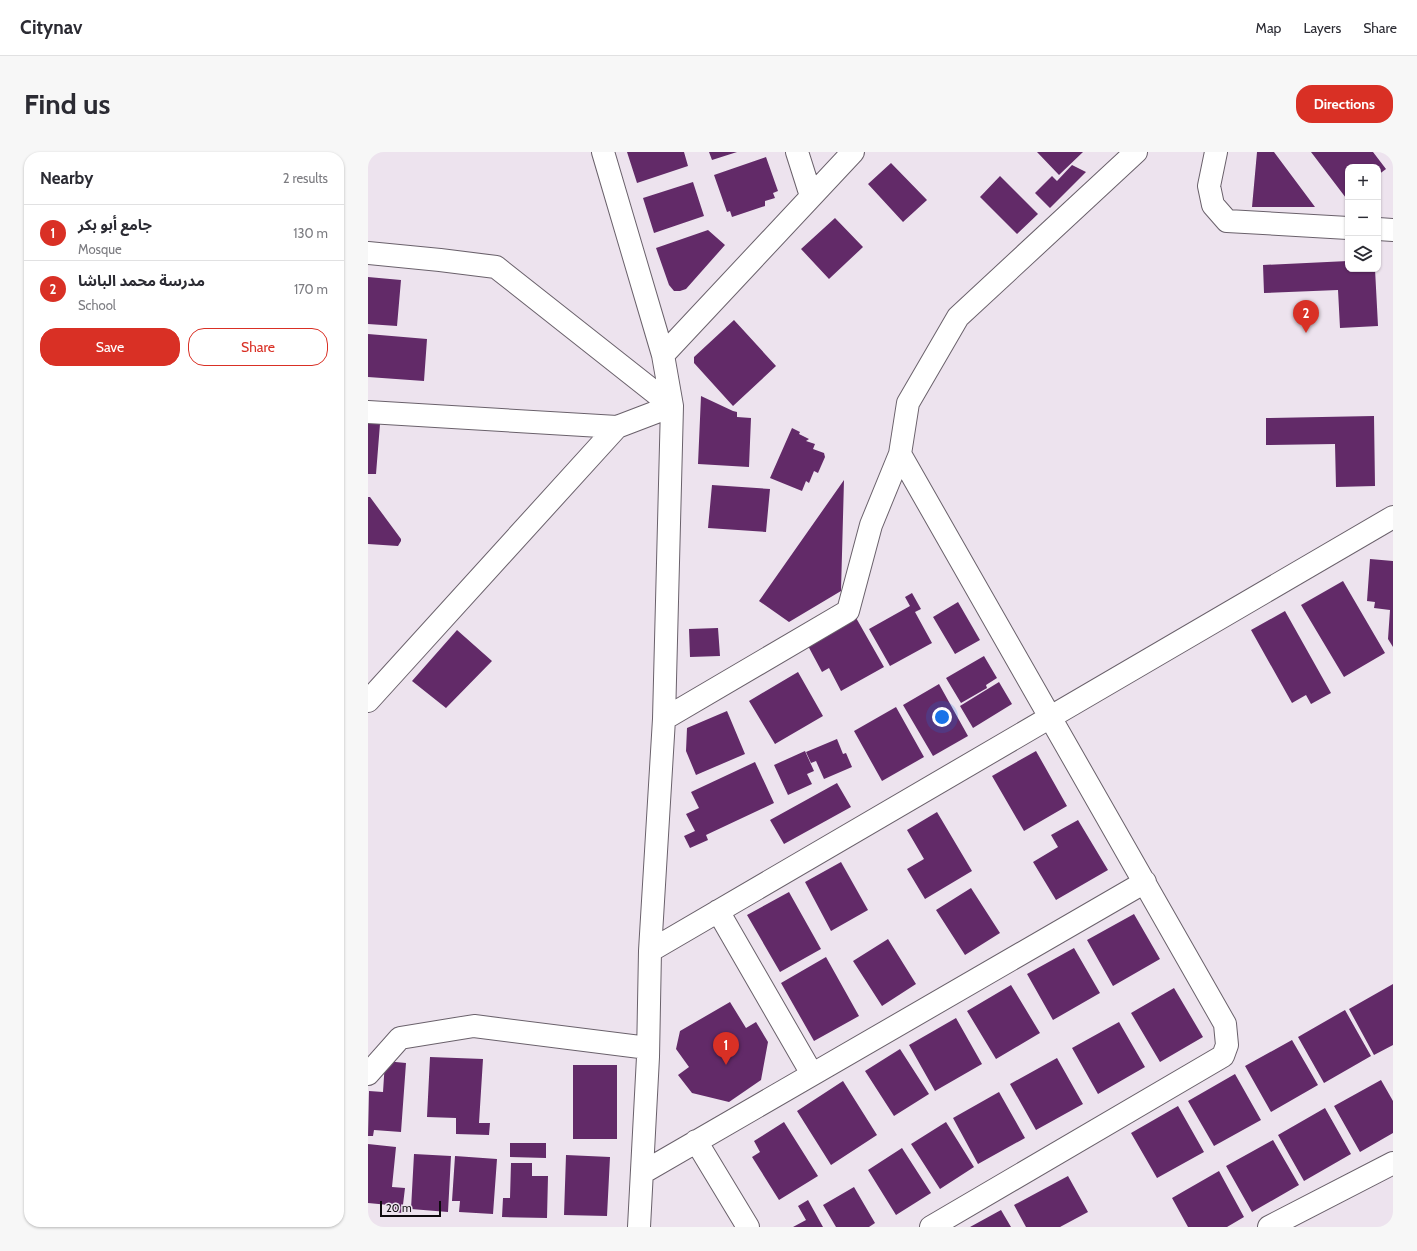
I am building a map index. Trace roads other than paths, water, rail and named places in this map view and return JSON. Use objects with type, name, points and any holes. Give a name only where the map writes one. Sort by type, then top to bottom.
[{"type":"street","points":[[604,152],[663,355],[672,406],[664,719],[650,951],[648,1048],[639,1227]]},
{"type":"street","points":[[797,152],[811,196]]},
{"type":"street","points":[[663,355],[853,152]]},
{"type":"street","points":[[664,719],[848,611],[871,525],[900,454],[908,403],[958,317],[1136,152]]},
{"type":"street","points":[[1216,152],[1209,186],[1213,204],[1227,221],[1345,228]]},
{"type":"street","points":[[1381,229],[1393,230]]},
{"type":"street","points":[[368,254],[440,260],[496,267],[672,406]]},
{"type":"street","points":[[368,412],[617,427],[672,406]]},
{"type":"street","points":[[368,701],[617,427]]},
{"type":"street","points":[[900,454],[1226,1024],[1227,1045],[1223,1056],[931,1227]]},
{"type":"street","points":[[650,951],[1393,517]]},
{"type":"street","points":[[642,1173],[1145,882]]},
{"type":"street","points":[[718,911],[812,1074]]},
{"type":"street","points":[[368,1074],[400,1038],[474,1026],[648,1048]]},
{"type":"street","points":[[696,1141],[748,1227]]},
{"type":"street","points":[[1269,1227],[1393,1162]]},
{"type":"place","name":"مدرسة محمد الباشا","points":[[1306,333]]},
{"type":"place","name":"جامع أبو بكر","points":[[726,1065]]}]
